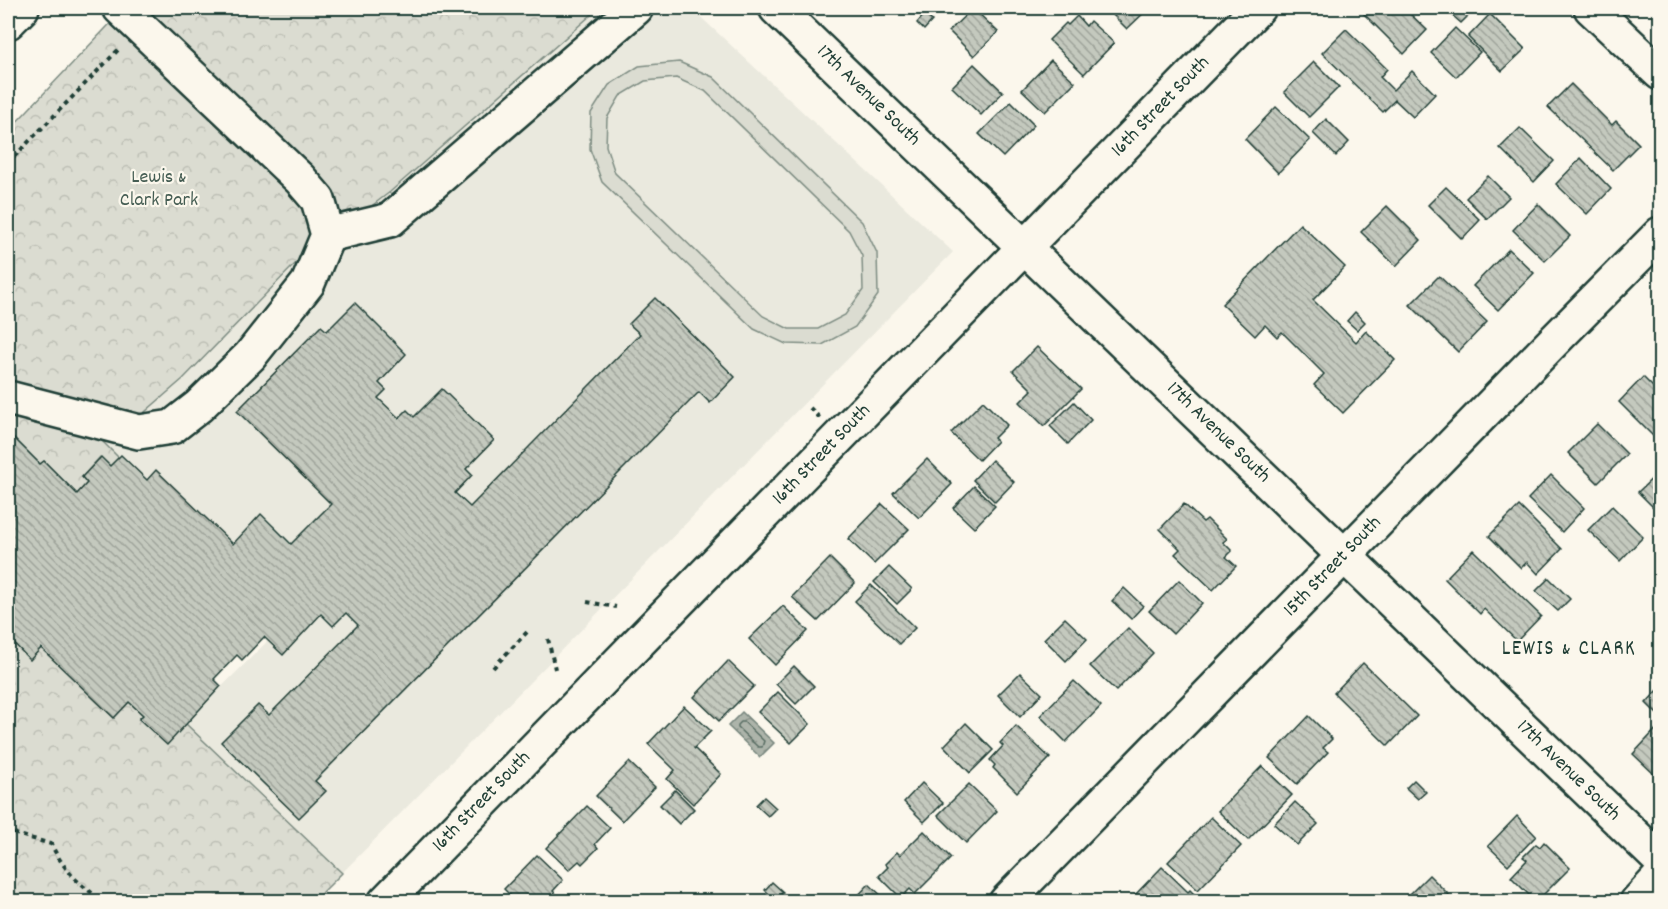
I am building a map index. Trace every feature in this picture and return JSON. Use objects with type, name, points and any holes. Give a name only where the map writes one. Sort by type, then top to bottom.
[{"type":"street","points":[[8,22],[22,8]]},
{"type":"street","points":[[328,235],[390,220],[636,8]]},
{"type":"street","name":"17th Avenue South","points":[[776,8],[1660,860]]},
{"type":"street","name":"16th Street South","points":[[385,902],[1258,8]]},
{"type":"street","points":[[1591,8],[1660,73]]},
{"type":"street","points":[[8,398],[139,432],[172,427],[199,406],[250,356],[308,283],[328,235],[318,200],[300,179],[130,18]]},
{"type":"street","name":"15th Street South","points":[[1006,902],[1660,234]]},
{"type":"street","points":[[1637,902],[1660,877]]},
{"type":"path","points":[[8,163],[130,18]]},
{"type":"path","points":[[587,602],[616,606]]},
{"type":"path","points":[[493,669],[527,632]]},
{"type":"path","points":[[548,639],[555,669]]},
{"type":"path","points":[[8,826],[16,834],[51,844],[63,866],[86,889],[105,902]]},
{"type":"shaded area","points":[[599,8],[691,8],[953,252],[342,873],[185,723],[287,622],[98,437],[295,264],[390,191]]},
{"type":"green space","name":"Lewis & Clark Park","points":[[125,8],[599,8],[390,192],[295,264],[183,379],[124,430],[98,437],[119,458],[110,466],[100,457],[82,477],[87,483],[77,494],[44,461],[40,464],[8,432],[8,131]]},
{"type":"green space","points":[[679,62],[713,77],[862,222],[877,253],[878,295],[855,327],[822,345],[786,344],[754,329],[602,182],[590,149],[591,113],[609,85],[639,66]],"holes":[[[676,78],[705,91],[849,231],[862,256],[863,290],[845,315],[818,329],[789,329],[763,316],[615,173],[606,146],[607,118],[620,96],[645,81]]]},
{"type":"green space","points":[[8,637],[30,660],[41,648],[114,718],[129,702],[143,715],[139,719],[185,723],[342,873],[314,901],[8,901]]},
{"type":"water","points":[[742,712],[774,743],[760,757],[728,726]]},
{"type":"building","points":[[973,8],[998,32],[974,56],[949,31]]},
{"type":"building","points":[[1106,8],[1149,8],[1127,29]]},
{"type":"building","points":[[1369,8],[1404,8],[1427,30],[1404,54],[1363,13]]},
{"type":"building","points":[[1444,8],[1476,8],[1461,23]]},
{"type":"building","points":[[925,14],[932,21],[924,30],[917,23]]},
{"type":"building","points":[[1490,14],[1525,49],[1502,71],[1468,37]]},
{"type":"building","points":[[1077,16],[1086,26],[1090,21],[1114,43],[1084,74],[1049,40],[1066,23],[1068,25]]},
{"type":"building","points":[[1455,28],[1480,52],[1456,77],[1431,53]]},
{"type":"building","points":[[1346,29],[1387,69],[1380,77],[1393,90],[1412,71],[1435,94],[1413,117],[1395,100],[1383,112],[1322,53]]},
{"type":"building","points":[[1051,60],[1075,82],[1045,112],[1022,90]]},
{"type":"building","points":[[1314,62],[1339,87],[1309,117],[1284,92]]},
{"type":"building","points":[[974,64],[1003,92],[981,115],[952,87]]},
{"type":"building","points":[[1571,84],[1612,125],[1616,121],[1639,144],[1613,170],[1548,107]]},
{"type":"building","points":[[1011,102],[1034,125],[1003,157],[979,134]]},
{"type":"building","points":[[1276,107],[1310,140],[1278,173],[1245,139]]},
{"type":"building","points":[[1326,119],[1349,142],[1336,156],[1313,133]]},
{"type":"building","points":[[1520,128],[1554,161],[1534,182],[1500,148]]},
{"type":"building","points":[[1581,158],[1611,189],[1587,214],[1556,184]]},
{"type":"building","points":[[1488,176],[1509,197],[1487,219],[1466,198]]},
{"type":"building","points":[[1446,187],[1480,220],[1462,239],[1428,205]]},
{"type":"building","points":[[1538,204],[1570,236],[1545,261],[1513,230]]},
{"type":"building","points":[[1387,206],[1421,240],[1396,266],[1361,232]]},
{"type":"building","points":[[1300,224],[1345,267],[1313,300],[1356,342],[1366,331],[1395,360],[1343,413],[1314,385],[1324,374],[1282,332],[1277,337],[1265,325],[1255,336],[1222,304]]},
{"type":"building","points":[[1509,249],[1534,273],[1498,310],[1473,286]]},
{"type":"building","points":[[1439,276],[1487,322],[1458,352],[1410,305]]},
{"type":"building","points":[[655,298],[735,377],[710,403],[699,392],[315,781],[326,791],[299,818],[221,742],[258,705],[269,715],[358,625],[346,613],[333,626],[321,614],[283,655],[264,637],[242,660],[237,655],[214,679],[221,686],[167,745],[139,719],[143,715],[129,702],[114,718],[41,648],[30,660],[8,637],[8,432],[40,464],[44,461],[77,494],[87,483],[82,477],[101,457],[110,466],[121,455],[147,480],[156,470],[233,544],[261,514],[291,544],[331,504],[237,411],[321,326],[327,331],[355,303],[406,354],[379,383],[386,390],[378,398],[399,418],[407,410],[414,417],[442,389],[494,440],[466,469],[472,475],[455,493],[470,507],[640,334],[629,324]]},
{"type":"building","points":[[1355,312],[1365,322],[1357,330],[1347,321]]},
{"type":"building","points":[[1037,347],[1081,389],[1044,426],[1020,402],[1032,390],[1013,371]]},
{"type":"building","points":[[1643,377],[1660,394],[1660,443],[1619,402]]},
{"type":"building","points":[[983,401],[1007,425],[994,438],[997,441],[979,460],[951,433]]},
{"type":"building","points":[[1074,402],[1091,420],[1068,444],[1050,426]]},
{"type":"building","points":[[1597,424],[1627,454],[1598,483],[1568,453]]},
{"type":"building","points":[[927,459],[952,484],[919,518],[893,493]]},
{"type":"building","points":[[992,460],[1014,482],[995,502],[973,480]]},
{"type":"building","points":[[1658,473],[1660,476],[1660,514],[1638,492]]},
{"type":"building","points":[[1551,475],[1584,508],[1562,532],[1528,499]]},
{"type":"building","points":[[974,486],[995,506],[974,528],[953,508]]},
{"type":"building","points":[[882,504],[909,529],[874,564],[848,539]]},
{"type":"building","points":[[1184,504],[1203,522],[1207,519],[1227,539],[1223,542],[1232,551],[1226,557],[1236,566],[1213,590],[1175,554],[1180,549],[1160,529]]},
{"type":"building","points":[[1519,506],[1562,549],[1538,574],[1527,562],[1521,568],[1489,536]]},
{"type":"building","points":[[1612,506],[1643,537],[1620,561],[1588,530]]},
{"type":"building","points":[[1473,550],[1541,616],[1517,641],[1484,609],[1480,614],[1445,579]]},
{"type":"building","points":[[830,558],[855,583],[818,621],[792,597]]},
{"type":"building","points":[[889,567],[912,589],[897,604],[874,582]]},
{"type":"building","points":[[1549,578],[1570,599],[1558,611],[1536,591]]},
{"type":"building","points":[[1179,580],[1202,603],[1173,634],[1149,611]]},
{"type":"building","points":[[871,585],[915,628],[899,644],[855,601]]},
{"type":"building","points":[[1124,588],[1143,606],[1131,619],[1112,601]]},
{"type":"building","points":[[783,606],[808,631],[775,665],[749,639]]},
{"type":"building","points":[[1065,618],[1087,639],[1066,661],[1044,639]]},
{"type":"building","points":[[1128,628],[1153,653],[1116,691],[1090,666]]},
{"type":"building","points":[[728,661],[754,686],[719,721],[694,697]]},
{"type":"building","points":[[1363,663],[1417,716],[1388,746],[1334,693]]},
{"type":"building","points":[[794,666],[814,686],[796,704],[776,684]]},
{"type":"building","points":[[1020,673],[1042,694],[1020,717],[998,695]]},
{"type":"building","points":[[1074,681],[1101,706],[1066,742],[1040,716]]},
{"type":"building","points":[[1660,688],[1660,717],[1646,703]]},
{"type":"building","points":[[778,692],[810,724],[791,743],[758,712]]},
{"type":"building","points":[[684,706],[711,731],[694,748],[721,774],[693,804],[667,779],[675,770],[648,744]]},
{"type":"building","points":[[1309,716],[1332,739],[1323,748],[1328,752],[1297,784],[1269,758]]},
{"type":"building","points":[[966,723],[993,750],[970,773],[944,746]]},
{"type":"building","points":[[1660,725],[1660,769],[1655,775],[1633,754]]},
{"type":"building","points":[[1016,726],[1050,758],[1017,792],[993,768],[995,765],[990,760],[1003,746],[1000,743]]},
{"type":"building","points":[[629,762],[655,787],[622,821],[596,796]]},
{"type":"building","points":[[1262,766],[1292,795],[1248,840],[1218,811]]},
{"type":"building","points":[[1414,780],[1426,792],[1418,799],[1406,788]]},
{"type":"building","points":[[922,783],[943,803],[924,822],[904,802]]},
{"type":"building","points":[[969,784],[997,811],[966,843],[938,815]]},
{"type":"building","points":[[675,790],[694,809],[679,824],[660,805]]},
{"type":"building","points":[[764,797],[776,808],[768,816],[756,805]]},
{"type":"building","points":[[1295,802],[1318,824],[1297,845],[1274,824]]},
{"type":"building","points":[[587,806],[610,828],[595,844],[598,848],[582,864],[579,861],[569,870],[546,848]]},
{"type":"building","points":[[1517,816],[1536,836],[1508,865],[1488,846]]},
{"type":"building","points":[[1211,817],[1241,846],[1198,890],[1168,862]]},
{"type":"building","points":[[924,831],[951,858],[915,894],[910,889],[901,898],[879,876],[888,867],[885,864],[897,852],[900,855]]},
{"type":"building","points":[[1544,842],[1570,868],[1536,902],[1511,877],[1527,860],[1523,857],[1536,844],[1540,847]]},
{"type":"building","points":[[537,855],[563,880],[553,891],[561,899],[559,902],[517,902],[504,889]]},
{"type":"building","points":[[1162,867],[1202,902],[1142,902],[1135,895]]},
{"type":"building","points":[[1429,875],[1450,896],[1444,902],[1413,902],[1408,896]]},
{"type":"building","points":[[772,882],[783,892],[775,900],[765,890]]},
{"type":"building","points":[[869,884],[888,902],[852,902]]},
{"type":"building","points":[[1493,894],[1500,902],[1485,902]]},
{"type":"district","name":"LEWIS & CLARK","points":[[1569,650]]}]
